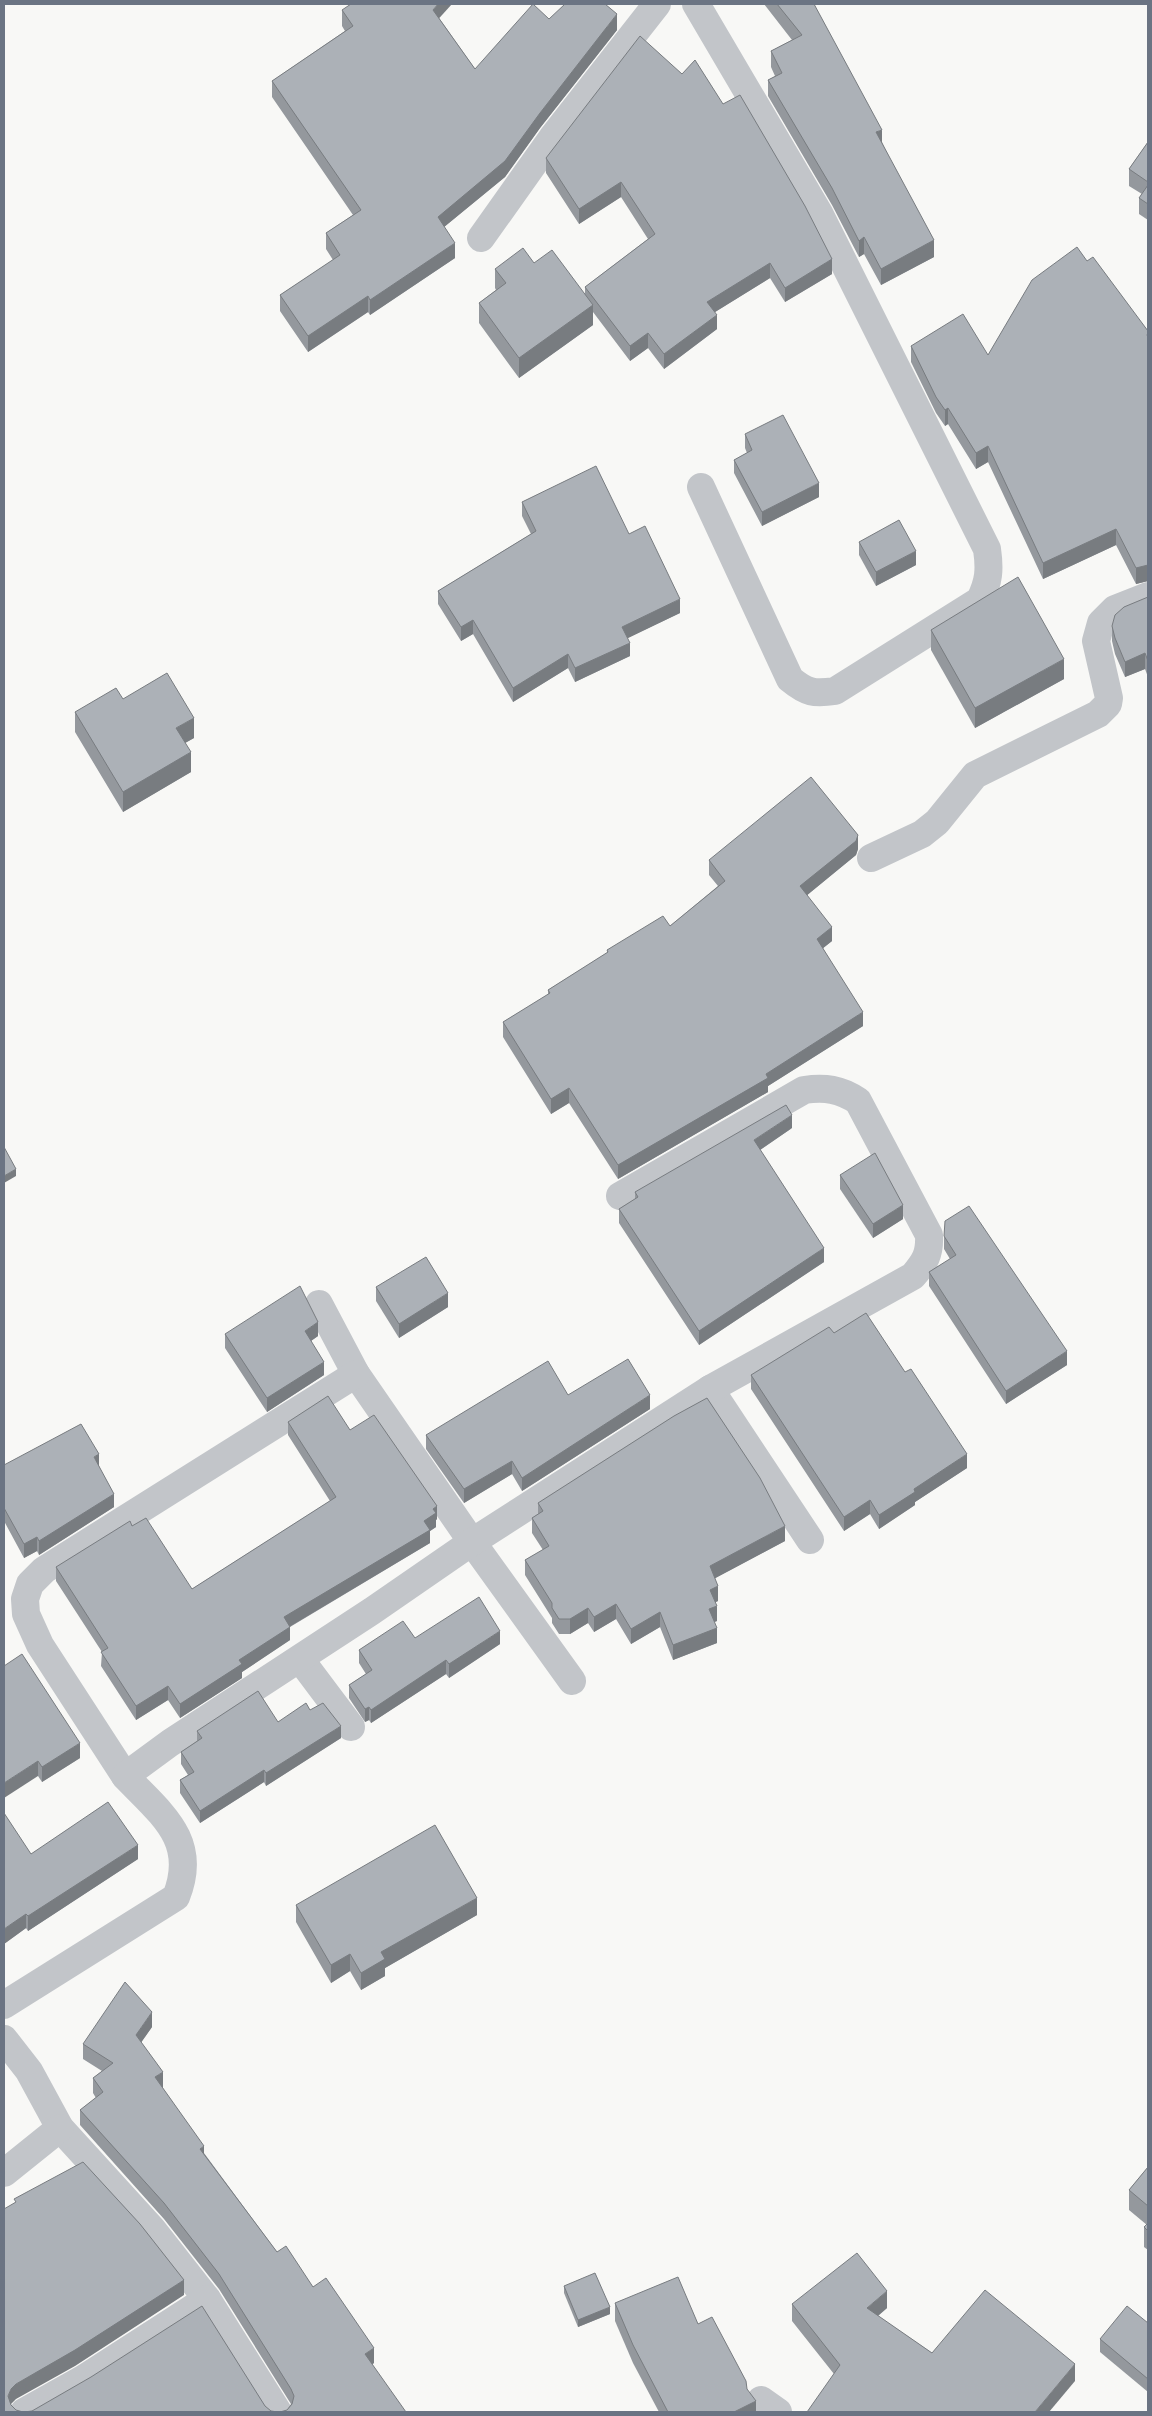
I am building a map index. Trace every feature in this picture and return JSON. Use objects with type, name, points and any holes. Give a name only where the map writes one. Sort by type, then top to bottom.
[{"type":"street","points":[[481,238],[552,138],[657,4]]},
{"type":"street","points":[[696,4],[819,213],[987,549],[990,570],[988,583],[980,600],[835,691],[818,693],[802,690],[790,679],[701,487]]},
{"type":"street","points":[[871,858],[922,834],[937,822],[976,775],[1098,714],[1105,708],[1109,698],[1096,640],[1101,623],[1115,609],[1148,596]]},
{"type":"street","points":[[125,1776],[170,1743],[300,1659],[472,1542],[710,1389],[913,1276],[926,1260],[930,1249],[929,1235],[858,1100],[844,1092],[824,1088],[804,1090],[620,1196]]},
{"type":"street","points":[[320,1304],[356,1374],[472,1542],[572,1680]]},
{"type":"street","points":[[4,2005],[176,1897],[181,1884],[184,1862],[181,1844],[165,1818],[125,1776],[40,1645],[26,1614],[25,1599],[30,1584],[44,1570],[356,1374]]},
{"type":"street","points":[[710,1389],[810,1540]]},
{"type":"street","points":[[300,1659],[351,1727]]},
{"type":"street","points":[[4,2039],[29,2071],[60,2128],[152,2229],[207,2298],[278,2412]]},
{"type":"street","points":[[4,2173],[60,2128]]},
{"type":"street","points":[[24,2412],[83,2379],[207,2298]]},
{"type":"building","points":[[351,4],[438,4],[433,10],[475,69],[533,4],[549,19],[565,4],[605,4],[617,14],[505,161],[438,217],[455,243],[370,300],[368,296],[308,336],[280,295],[340,255],[326,233],[361,210],[272,81],[353,26],[342,10]]},
{"type":"building","points":[[777,4],[814,4],[882,130],[876,132],[934,240],[881,269],[864,237],[859,241],[832,188],[768,80],[782,73],[771,51],[802,35]]},
{"type":"building","points":[[640,36],[682,74],[695,60],[723,104],[740,95],[805,206],[832,259],[785,288],[770,263],[707,302],[717,315],[664,354],[648,333],[630,346],[585,287],[655,234],[621,182],[579,209],[546,158]]},
{"type":"building","points":[[1148,142],[1148,182],[1129,169]]},
{"type":"building","points":[[1148,185],[1148,204],[1139,198]]},
{"type":"building","points":[[1077,247],[1087,261],[1093,257],[1148,331],[1148,565],[1136,568],[1116,529],[1043,563],[988,446],[976,453],[948,408],[945,410],[936,397],[911,346],[963,314],[988,355],[1032,280]]},
{"type":"building","points":[[523,248],[534,263],[552,250],[593,305],[519,358],[479,303],[506,283],[495,269]]},
{"type":"building","points":[[783,415],[819,483],[762,512],[734,460],[752,450],[745,434]]},
{"type":"building","points":[[596,466],[629,534],[645,526],[680,599],[622,627],[630,643],[575,668],[568,654],[513,688],[473,620],[461,627],[438,591],[536,531],[522,502]]},
{"type":"building","points":[[899,520],[916,551],[876,572],[859,542]]},
{"type":"building","points":[[1018,577],[1064,659],[975,708],[931,630]]},
{"type":"building","points":[[1148,597],[1148,661],[1145,653],[1125,662],[1112,626],[1115,615],[1124,607]]},
{"type":"building","points":[[167,673],[194,718],[176,728],[191,752],[123,792],[75,712],[116,688],[123,699]]},
{"type":"building","points":[[811,777],[858,835],[856,841],[800,886],[832,927],[817,939],[863,1012],[766,1074],[768,1078],[618,1165],[569,1088],[551,1099],[503,1022],[550,993],[548,990],[608,952],[607,950],[663,916],[670,926],[725,881],[709,860]]},
{"type":"building","points":[[786,1105],[792,1115],[754,1140],[824,1248],[699,1331],[619,1209],[638,1197],[635,1192]]},
{"type":"building","points":[[4,1147],[16,1169],[4,1176]]},
{"type":"building","points":[[875,1153],[903,1205],[873,1224],[840,1175]]},
{"type":"building","points":[[969,1206],[1067,1351],[1006,1391],[929,1272],[956,1255],[944,1236],[945,1221]]},
{"type":"building","points":[[426,1257],[448,1293],[399,1324],[376,1287]]},
{"type":"building","points":[[300,1286],[318,1322],[305,1331],[324,1362],[267,1398],[225,1334]]},
{"type":"building","points":[[866,1313],[905,1372],[911,1369],[967,1454],[914,1489],[915,1492],[879,1515],[870,1500],[844,1517],[751,1375],[829,1327],[834,1333]]},
{"type":"building","points":[[628,1359],[650,1395],[522,1478],[512,1461],[464,1489],[426,1435],[548,1361],[568,1395]]},
{"type":"building","points":[[328,1396],[350,1430],[374,1415],[437,1506],[433,1509],[436,1513],[424,1521],[430,1530],[284,1617],[290,1627],[239,1660],[242,1664],[180,1704],[168,1686],[136,1706],[101,1652],[108,1648],[56,1567],[130,1521],[132,1526],[146,1518],[192,1589],[336,1497],[288,1422]]},
{"type":"building","points":[[707,1398],[760,1478],[785,1526],[710,1566],[718,1586],[710,1590],[717,1606],[709,1609],[717,1628],[673,1645],[660,1612],[631,1629],[616,1604],[594,1617],[588,1608],[570,1619],[559,1619],[552,1608],[552,1603],[525,1560],[549,1546],[532,1518],[543,1511],[538,1503],[674,1416]]},
{"type":"building","points":[[81,1424],[99,1454],[94,1457],[114,1494],[39,1541],[37,1537],[24,1544],[4,1508],[4,1465]]},
{"type":"building","points":[[479,1597],[500,1631],[449,1664],[446,1660],[371,1710],[369,1707],[365,1709],[349,1685],[372,1670],[359,1650],[403,1621],[415,1638]]},
{"type":"building","points":[[22,1654],[80,1743],[42,1767],[38,1761],[4,1783],[4,1666]]},
{"type":"building","points":[[258,1691],[278,1722],[306,1703],[310,1710],[323,1703],[341,1726],[266,1773],[264,1770],[200,1811],[180,1780],[194,1772],[181,1752],[202,1738],[197,1731]]},
{"type":"building","points":[[108,1802],[138,1845],[28,1916],[26,1914],[4,1929],[4,1813],[31,1854]]},
{"type":"building","points":[[435,1825],[477,1898],[381,1952],[385,1959],[361,1973],[350,1954],[331,1965],[296,1905]]},
{"type":"building","points":[[125,1982],[152,2012],[136,2035],[163,2072],[155,2077],[204,2146],[200,2149],[277,2252],[286,2246],[313,2287],[326,2278],[374,2348],[365,2354],[406,2412],[280,2412],[287,2410],[292,2404],[294,2396],[291,2389],[219,2274],[164,2203],[80,2110],[103,2092],[93,2078],[113,2063],[83,2044]]},
{"type":"building","points":[[83,2162],[140,2224],[184,2280],[75,2350],[16,2384],[8,2396],[11,2405],[16,2410],[23,2412],[4,2412],[4,2209],[16,2202],[14,2199]]},
{"type":"building","points":[[1148,2167],[1148,2206],[1129,2190]]},
{"type":"building","points":[[1148,2223],[1148,2231],[1144,2227]]},
{"type":"building","points":[[857,2253],[887,2291],[867,2308],[932,2353],[985,2290],[1075,2364],[1035,2412],[807,2412],[840,2365],[792,2304]]},
{"type":"building","points":[[595,2273],[610,2307],[578,2320],[564,2286]]},
{"type":"building","points":[[678,2277],[698,2324],[712,2317],[746,2381],[747,2389],[756,2401],[734,2412],[668,2412],[633,2345],[615,2303]]},
{"type":"building","points":[[202,2306],[265,2406],[271,2411],[278,2412],[24,2412],[32,2411],[91,2377]]},
{"type":"building","points":[[1127,2306],[1148,2323],[1148,2379],[1100,2339]]}]
